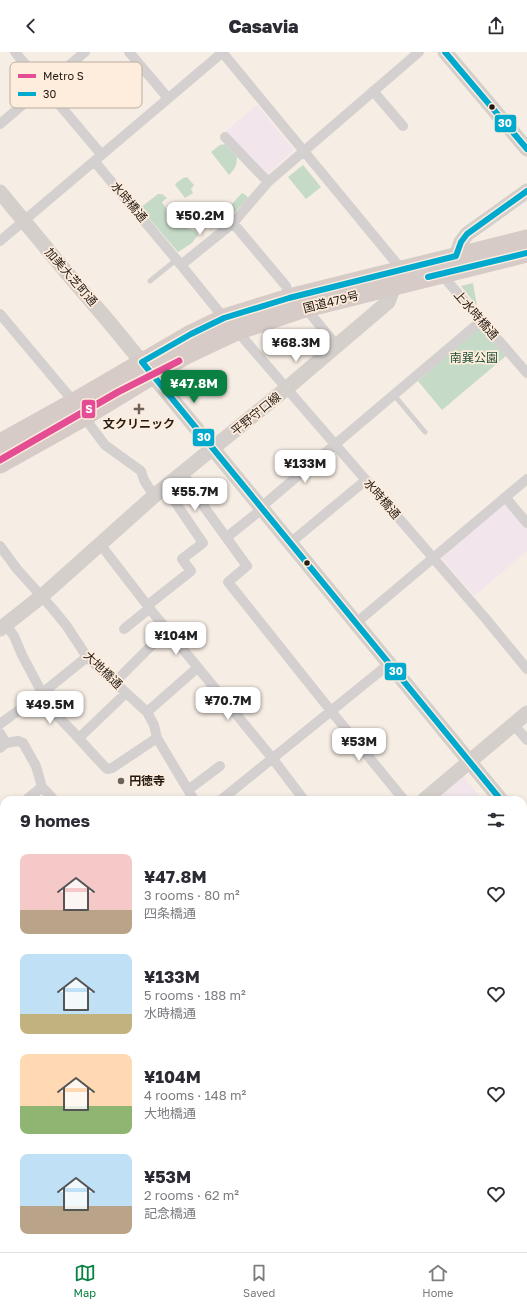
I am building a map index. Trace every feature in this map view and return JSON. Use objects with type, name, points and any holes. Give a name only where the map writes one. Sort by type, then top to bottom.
[{"type":"highway","name":"国道479号","points":[[230,324],[310,307],[398,278],[456,256],[527,239]]},
{"type":"highway","name":"国道479号","points":[[0,464],[79,410],[148,369],[186,355],[230,324],[289,298],[398,278],[441,274],[527,254]]},
{"type":"highway","name":"国道479号","points":[[0,443],[79,410]]},
{"type":"street","name":"水時橋通","points":[[15,52],[24,62]]},
{"type":"street","points":[[73,62],[85,52]]},
{"type":"street","points":[[129,52],[137,62]]},
{"type":"street","points":[[0,241],[223,52],[303,151],[345,200],[398,278]]},
{"type":"street","points":[[179,262],[233,223],[268,182],[419,52]]},
{"type":"street","points":[[445,52],[527,149]]},
{"type":"street","points":[[142,67],[168,98]]},
{"type":"street","points":[[373,91],[403,126]]},
{"type":"street","points":[[0,124],[19,108]]},
{"type":"street","name":"水時橋通","points":[[61,108],[179,262],[230,324],[287,388],[527,669]]},
{"type":"street","points":[[225,137],[268,182]]},
{"type":"street","points":[[456,256],[460,242],[467,234],[527,191]]},
{"type":"street","name":"加美大芝町通","points":[[0,192],[148,369],[498,796]]},
{"type":"street","points":[[233,223],[286,286],[289,298]]},
{"type":"street","name":"上水時橋通","points":[[441,274],[527,374]]},
{"type":"street","name":"平野守口線","points":[[3,627],[42,596],[159,491],[287,388],[388,302],[398,278]]},
{"type":"street","points":[[310,307],[312,316],[337,346]]},
{"type":"street","points":[[0,314],[79,410],[105,445],[141,471],[144,480],[159,491],[203,543],[182,559],[191,570],[124,629]]},
{"type":"street","points":[[227,537],[482,321]]},
{"type":"street","points":[[182,473],[200,497],[202,504],[248,566],[228,582],[401,796]]},
{"type":"street","points":[[356,623],[434,559],[527,479]]},
{"type":"street","points":[[290,543],[366,480]]},
{"type":"street","points":[[506,497],[527,523]]},
{"type":"street","points":[[100,544],[301,796]]},
{"type":"street","name":"大地橋通","points":[[0,546],[17,569],[66,625],[87,657],[147,712],[154,725],[157,738],[192,796]]},
{"type":"street","points":[[3,627],[14,636],[40,689],[41,694],[58,718],[79,738],[107,769],[112,768],[157,738]]},
{"type":"street","points":[[115,682],[168,631]]},
{"type":"street","points":[[0,724],[41,694],[87,657]]},
{"type":"street","points":[[226,796],[389,664]]},
{"type":"street","points":[[147,712],[199,668]]},
{"type":"street","points":[[79,738],[126,693]]},
{"type":"street","points":[[429,796],[527,714]]},
{"type":"street","points":[[514,725],[527,740]]},
{"type":"street","points":[[0,734],[3,746],[18,741],[23,743],[36,766],[42,787],[50,796]]},
{"type":"street","points":[[188,790],[220,766]]},
{"type":"street","points":[[31,796],[42,787]]},
{"type":"lane","points":[[150,281],[179,262]]},
{"type":"lane","points":[[394,395],[425,432]]},
{"type":"shaded area","points":[[257,105],[294,150],[268,174],[226,131]]},
{"type":"shaded area","points":[[505,503],[527,529],[527,551],[474,596],[441,557]]},
{"type":"shaded area","points":[[463,776],[480,796],[440,796]]},
{"type":"green space","points":[[225,144],[237,157],[235,167],[229,175],[211,152],[220,145]]},
{"type":"green space","points":[[303,165],[321,187],[306,199],[288,177]]},
{"type":"green space","points":[[187,177],[194,185],[191,189],[193,193],[185,198],[175,184]]},
{"type":"green space","points":[[242,193],[248,198],[235,212],[229,213],[227,209]]},
{"type":"green space","points":[[158,194],[162,194],[167,198],[162,202],[167,210],[166,212],[171,217],[174,217],[183,227],[195,231],[198,235],[192,243],[178,252],[140,208]]},
{"type":"green space","points":[[473,283],[477,306],[461,286]]},
{"type":"green space","name":"南巽公園","points":[[480,326],[506,356],[442,410],[418,381]]},
{"type":"metro line","name":"S","points":[[0,460],[118,392],[179,361]]},
{"type":"transit line","name":"30","points":[[445,52],[527,149]]},
{"type":"transit line","name":"30","points":[[498,796],[142,362],[191,334],[224,318],[289,298],[456,256],[461,242],[467,234],[527,191]]},
{"type":"transit line","name":"30","points":[[428,277],[527,253]]},
{"type":"place","name":"文クリニック","points":[[139,409]]},
{"type":"place","name":"円徳寺","points":[[121,781]]}]
